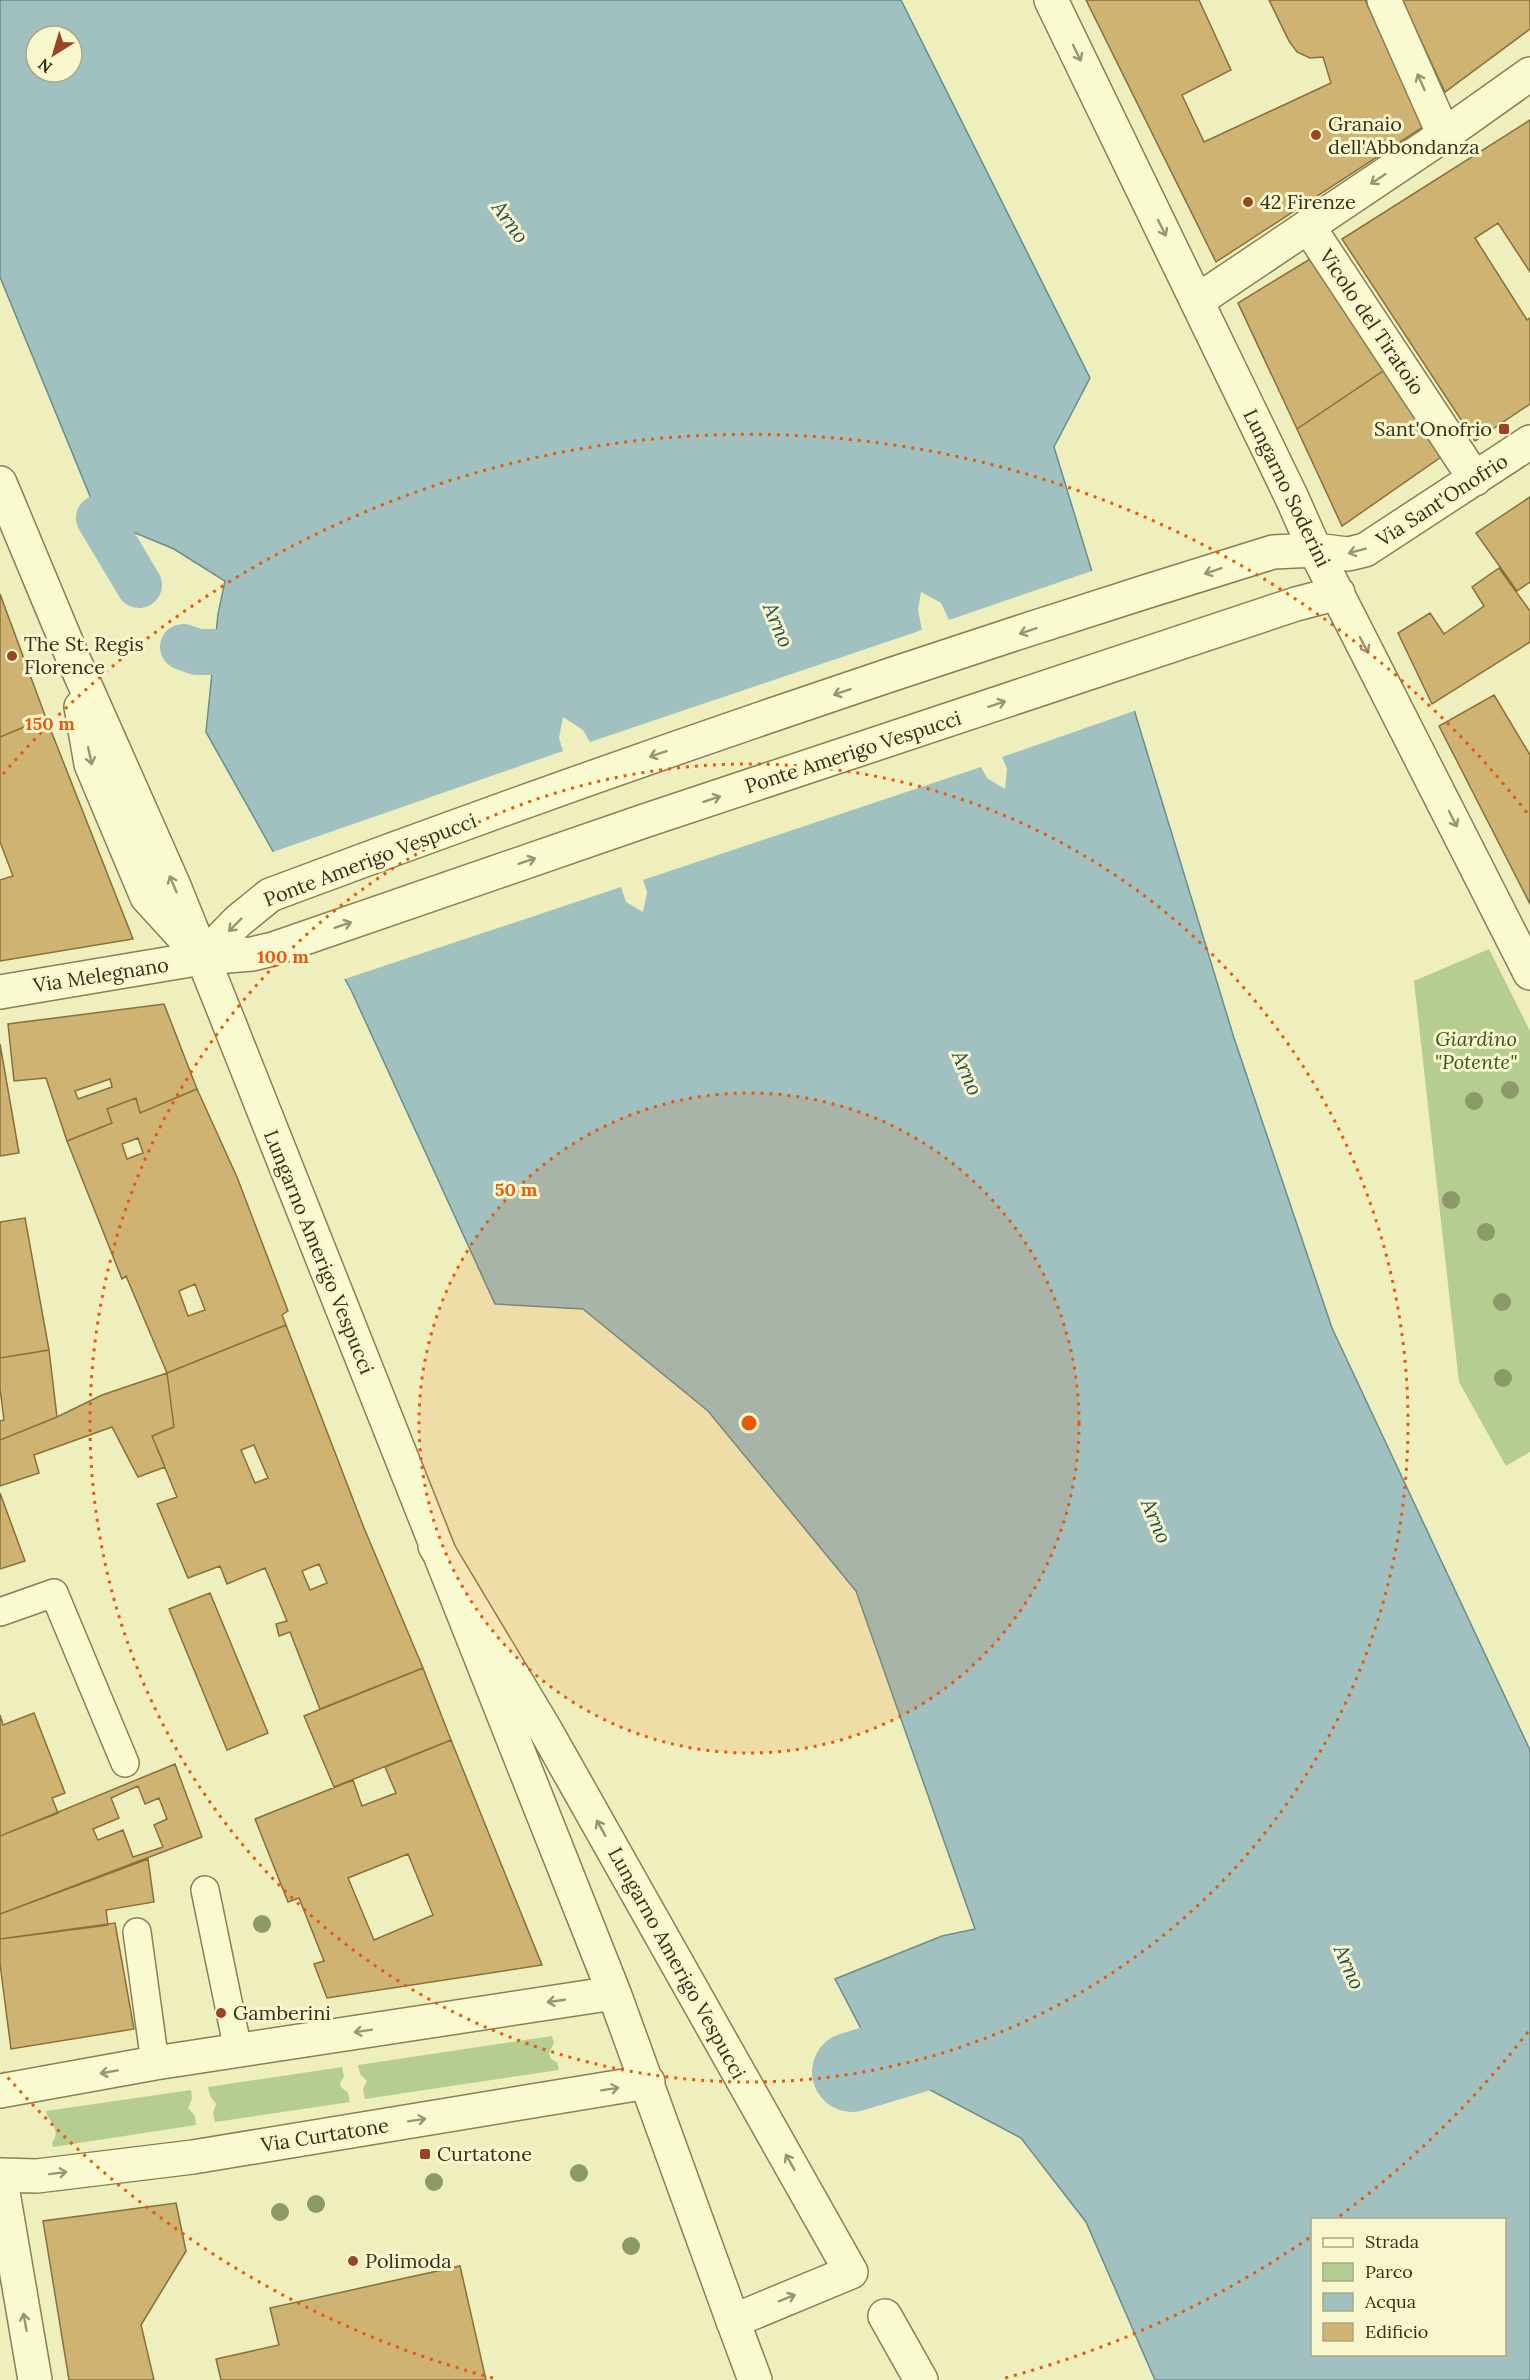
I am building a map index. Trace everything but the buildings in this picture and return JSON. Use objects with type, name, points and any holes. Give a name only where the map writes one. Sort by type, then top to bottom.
[{"type":"street","name":"Lungarno Soderini","points":[[1051,0],[1315,550],[1530,973]]},
{"type":"street","points":[[1384,0],[1444,135]]},
{"type":"street","points":[[1197,301],[1444,135],[1530,74]]},
{"type":"street","name":"Vicolo del Tiratoio","points":[[1308,226],[1475,478]]},
{"type":"street","name":"Via Sant'Onofrio","points":[[1315,550],[1348,554],[1365,550],[1530,442]]},
{"type":"street","name":"Lungarno Amerigo Vespucci","points":[[0,483],[73,658],[91,764],[147,897],[202,958],[614,1993],[755,2380]]},
{"type":"street","name":"Ponte Amerigo Vespucci","points":[[202,958],[238,921],[270,895],[573,783],[911,669],[1269,553],[1315,550]]},
{"type":"street","name":"Ponte Amerigo Vespucci","points":[[202,958],[252,954],[288,944],[647,820],[1294,605],[1338,593]]},
{"type":"street","name":"Via Melegnano","points":[[0,992],[202,958]]},
{"type":"street","name":"Lungarno Amerigo Vespucci","points":[[435,1546],[546,1731],[851,2272],[733,2320]]},
{"type":"street","points":[[0,2091],[238,2050],[614,1993]]},
{"type":"street","name":"Via Curtatone","points":[[0,2175],[38,2176],[193,2157],[648,2082]]},
{"type":"street","points":[[0,2175],[35,2380]]},
{"type":"street","points":[[885,2316],[921,2380]]},
{"type":"lane","points":[[0,1612],[54,1593],[125,1763]]},
{"type":"lane","points":[[205,1890],[238,2050]]},
{"type":"lane","points":[[137,1932],[155,2064]]},
{"type":"green space","name":"Giardino \"Potente\"","points":[[1489,949],[1530,1031],[1530,1452],[1506,1466],[1459,1382],[1414,981]]},
{"type":"green space","points":[[552,2036],[554,2043],[549,2053],[551,2059],[557,2062],[559,2070],[365,2099],[363,2089],[367,2081],[360,2074],[358,2065]]},
{"type":"green space","points":[[342,2067],[344,2077],[340,2086],[348,2093],[350,2102],[215,2122],[213,2113],[216,2104],[210,2096],[208,2087]]},
{"type":"green space","points":[[191,2090],[192,2099],[188,2108],[195,2116],[196,2125],[53,2147],[52,2143],[56,2134],[46,2111]]},
{"type":"water","name":"Arno","points":[[0,0],[901,0],[1090,378],[1054,447],[1234,1038],[1332,1328],[1530,1750],[1530,2380],[1155,2380],[1086,2222],[1021,2138],[879,2063],[835,1979],[942,1936],[975,1929],[856,1591],[708,1411],[583,1309],[495,1304],[351,990],[206,732],[218,614],[225,581],[174,549],[99,518],[0,277]]},
{"type":"pier","points":[[1095,570],[1137,710],[1002,757],[1007,769],[1005,789],[987,778],[981,767],[643,880],[647,892],[643,912],[626,902],[621,887],[342,980],[270,853],[563,751],[559,738],[563,717],[583,730],[590,742],[922,630],[918,610],[921,592],[941,603],[949,620]]},
{"type":"waterway","points":[[99,518],[139,585]]},
{"type":"waterway","points":[[183,647],[197,652],[214,652]]},
{"type":"waterway","points":[[852,2072],[985,2032]]},
{"type":"place","name":"Granaio dell'Abbondanza","points":[[1316,135]]},
{"type":"place","name":"42 Firenze","points":[[1248,202]]},
{"type":"place","name":"Sant'Onofrio","points":[[1504,429]]},
{"type":"place","name":"The St. Regis Florence","points":[[12,656]]},
{"type":"place","name":"Gamberini","points":[[221,2013]]},
{"type":"place","name":"Curtatone","points":[[425,2154]]},
{"type":"place","name":"Polimoda","points":[[353,2261]]}]
